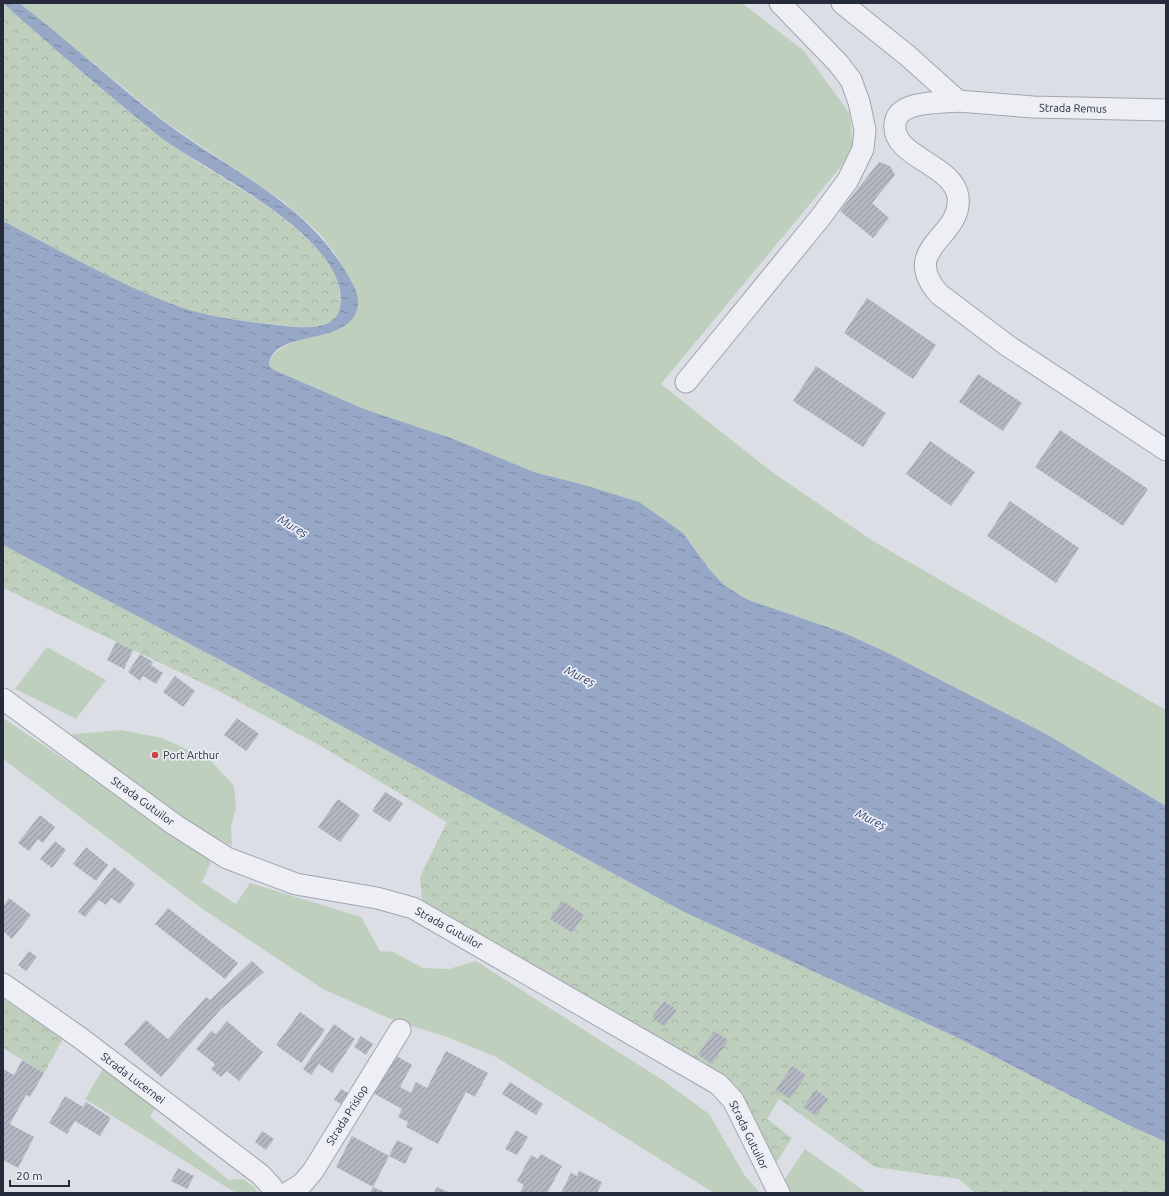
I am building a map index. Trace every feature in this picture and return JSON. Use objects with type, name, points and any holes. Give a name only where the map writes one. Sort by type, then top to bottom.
[{"type":"street","points":[[686,382],[820,218],[848,180],[863,149],[865,130],[859,102],[851,80],[838,63],[780,3]]},
{"type":"street","points":[[842,3],[908,56],[958,101]]},
{"type":"street","name":"Strada Remus","points":[[1166,110],[980,104],[958,101],[913,105],[904,108],[895,122],[895,128],[899,140],[916,156],[947,178],[955,188],[958,198],[955,215],[930,250],[926,261],[925,271],[930,283],[940,294],[1008,346],[1166,450]]},
{"type":"street","name":"Strada Gutuilor","points":[[3,699],[175,824],[227,858],[296,884],[377,898],[413,908],[718,1084],[733,1100],[779,1193]]},
{"type":"street","name":"Strada Lucernei","points":[[3,984],[78,1037],[261,1175],[272,1187],[273,1193]]},
{"type":"street","name":"Strada Prislop","points":[[287,1193],[302,1184],[313,1171],[400,1030]]},
{"type":"green space","points":[[3,3],[142,122],[179,150],[263,203],[294,227],[309,241],[332,267],[340,298],[337,315],[326,324],[312,327],[297,327],[231,319],[192,311],[157,298],[112,278],[3,221]]},
{"type":"green space","points":[[19,3],[742,3],[804,51],[850,114],[853,152],[661,384],[772,472],[873,541],[1166,710],[1166,806],[1048,735],[842,632],[746,599],[724,585],[710,570],[691,543],[581,484],[537,473],[451,438],[364,409],[272,369],[269,365],[272,357],[279,350],[299,340],[342,328],[353,285],[337,256],[318,232],[284,202],[167,123]]},
{"type":"green space","points":[[3,545],[237,669],[684,912],[954,1036],[1126,1124],[1166,1142],[1166,1193],[975,1193],[959,1179],[875,1167],[779,1099],[767,1119],[792,1138],[773,1168],[743,1104],[648,1036],[422,900],[420,877],[447,822],[319,745],[215,689],[3,588]]},
{"type":"green space","points":[[47,647],[106,680],[76,719],[15,689]]},
{"type":"green space","points":[[3,718],[110,790],[211,862],[202,882],[236,904],[250,883],[361,917],[380,951],[393,952],[423,968],[449,969],[476,961],[664,1081],[709,1114],[745,1176],[760,1193],[714,1193],[496,1057],[447,1037],[393,1020],[323,989],[204,910],[3,759]]},
{"type":"green space","points":[[121,730],[162,738],[210,760],[234,786],[236,807],[231,827],[232,846],[166,808],[61,735]]},
{"type":"green space","points":[[3,999],[63,1039],[44,1073],[3,1048]]},
{"type":"green space","points":[[104,1067],[157,1106],[150,1117],[229,1180],[243,1179],[254,1187],[258,1193],[236,1193],[85,1099]]},
{"type":"green space","points":[[805,1149],[867,1193],[786,1193],[780,1186]]},
{"type":"water","name":"Mureș","points":[[3,3],[19,3],[166,123],[287,206],[329,247],[346,272],[356,292],[358,305],[353,318],[343,327],[329,333],[284,346],[274,353],[269,365],[272,369],[364,409],[451,438],[537,473],[581,484],[639,502],[683,533],[710,570],[724,585],[746,599],[842,632],[886,652],[1048,735],[1166,806],[1166,1142],[1126,1124],[954,1036],[684,912],[237,669],[3,545],[3,221],[90,267],[134,288],[180,307],[202,313],[247,321],[311,327],[321,326],[330,322],[336,316],[340,307],[338,281],[323,256],[300,232],[240,187],[180,151],[159,136],[69,61]]},
{"type":"building","points":[[879,162],[890,166],[895,175],[872,203],[889,218],[873,238],[840,211]]},
{"type":"building","points":[[867,298],[936,345],[913,379],[844,333]]},
{"type":"building","points":[[816,366],[886,413],[863,447],[793,401]]},
{"type":"building","points":[[978,374],[1022,403],[1003,431],[959,402]]},
{"type":"building","points":[[1060,430],[1148,489],[1123,526],[1035,467]]},
{"type":"building","points":[[930,441],[975,472],[951,506],[906,474]]},
{"type":"building","points":[[1010,501],[1079,548],[1056,583],[987,536]]},
{"type":"building","points":[[116,642],[133,650],[124,669],[107,660]]},
{"type":"building","points":[[140,654],[153,662],[151,665],[163,673],[156,684],[143,676],[140,681],[128,672]]},
{"type":"building","points":[[175,676],[195,691],[183,707],[163,692]]},
{"type":"building","points":[[237,718],[259,734],[246,751],[224,735]]},
{"type":"building","points":[[385,792],[403,803],[390,822],[372,811]]},
{"type":"building","points":[[338,799],[360,815],[340,842],[318,827]]},
{"type":"building","points":[[40,815],[55,827],[43,843],[38,839],[29,851],[18,843]]},
{"type":"building","points":[[55,841],[66,850],[52,868],[40,859]]},
{"type":"building","points":[[86,847],[108,865],[96,881],[73,864]]},
{"type":"building","points":[[114,867],[135,884],[120,904],[111,898],[106,905],[99,900],[85,917],[78,912]]},
{"type":"building","points":[[9,898],[31,915],[12,939],[3,931],[3,906]]},
{"type":"building","points":[[562,901],[584,915],[572,933],[550,919]]},
{"type":"building","points":[[168,908],[238,963],[225,979],[155,924]]},
{"type":"building","points":[[29,951],[37,957],[26,971],[18,965]]},
{"type":"building","points":[[252,961],[264,972],[221,1009],[161,1077],[124,1044],[146,1020],[168,1039],[206,997],[210,1000]]},
{"type":"building","points":[[664,1001],[677,1010],[664,1027],[652,1017]]},
{"type":"building","points":[[300,1012],[325,1030],[301,1063],[276,1045]]},
{"type":"building","points":[[227,1021],[263,1052],[239,1081],[227,1071],[221,1077],[211,1069],[215,1064],[196,1049],[211,1031],[216,1034]]},
{"type":"building","points":[[334,1024],[355,1039],[332,1073],[319,1064],[311,1075],[303,1069]]},
{"type":"building","points":[[714,1031],[728,1040],[712,1064],[698,1055]]},
{"type":"building","points":[[361,1036],[373,1044],[366,1055],[354,1047]]},
{"type":"building","points":[[446,1051],[488,1073],[475,1097],[466,1092],[438,1144],[406,1127],[408,1122],[398,1117],[402,1109],[373,1093],[393,1054],[412,1065],[400,1087],[411,1093],[416,1082],[427,1088]]},
{"type":"building","points":[[22,1060],[44,1073],[30,1097],[26,1095],[10,1124],[34,1137],[18,1168],[3,1160],[3,1069],[14,1075]]},
{"type":"building","points":[[792,1066],[806,1075],[790,1099],[776,1090]]},
{"type":"building","points":[[510,1082],[543,1104],[536,1115],[502,1094]]},
{"type":"building","points":[[341,1089],[353,1096],[346,1107],[334,1100]]},
{"type":"building","points":[[816,1090],[828,1099],[816,1116],[803,1107]]},
{"type":"building","points":[[65,1096],[83,1107],[86,1102],[111,1118],[100,1136],[75,1121],[67,1134],[49,1123]]},
{"type":"building","points":[[516,1130],[528,1137],[517,1155],[505,1149]]},
{"type":"building","points":[[262,1131],[274,1139],[266,1150],[255,1142]]},
{"type":"building","points":[[352,1136],[389,1156],[373,1187],[336,1167]]},
{"type":"building","points":[[397,1140],[413,1148],[405,1164],[389,1156]]},
{"type":"building","points":[[541,1154],[562,1166],[547,1193],[520,1193],[524,1185],[517,1181],[531,1155],[538,1159]]},
{"type":"building","points":[[178,1168],[194,1176],[187,1189],[171,1181]]},
{"type":"building","points":[[579,1171],[602,1182],[597,1193],[561,1193],[571,1173],[577,1176]]},
{"type":"building","points":[[373,1187],[386,1193],[370,1193]]},
{"type":"building","points":[[437,1187],[450,1193],[434,1193]]},
{"type":"place","name":"Port Arthur","points":[[155,755]]}]
